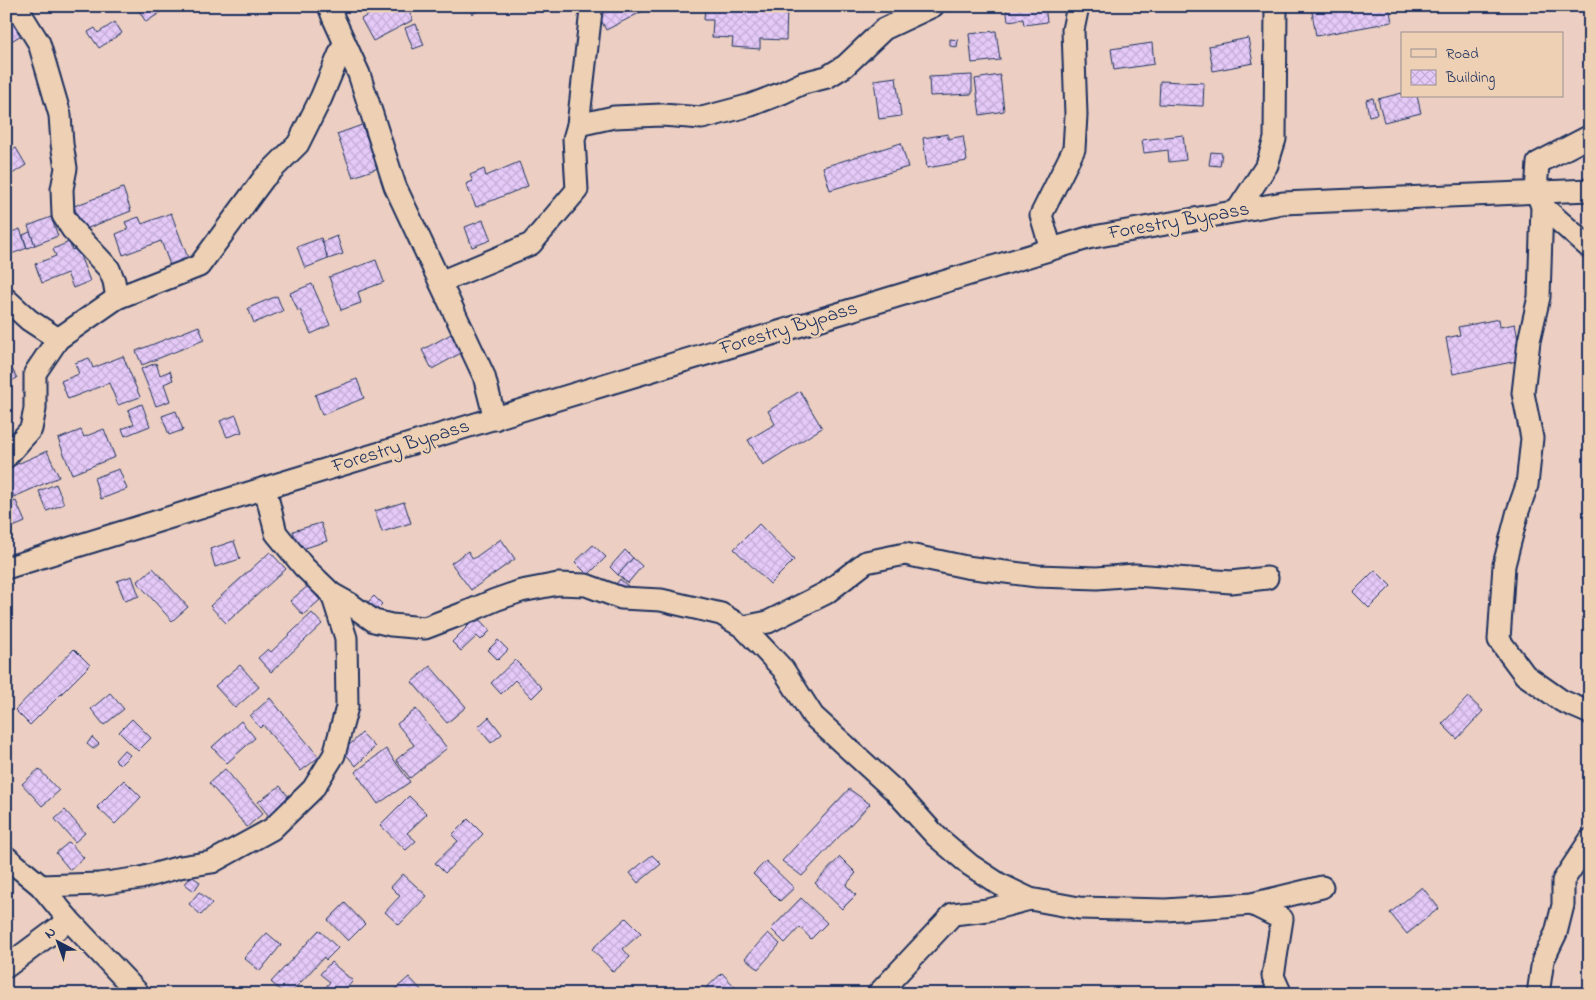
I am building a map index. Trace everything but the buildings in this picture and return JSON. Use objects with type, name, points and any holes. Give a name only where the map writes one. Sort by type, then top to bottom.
[{"type":"street","points":[[16,6],[39,43],[60,115],[66,168],[62,190],[63,214],[72,230],[109,269],[114,281],[117,298]]},
{"type":"street","points":[[329,6],[359,74],[395,186],[484,376],[495,419]]},
{"type":"street","points":[[440,282],[531,244],[577,190],[574,139],[578,125],[593,6]]},
{"type":"street","points":[[578,125],[614,117],[662,116],[702,118],[751,105],[803,84],[828,77],[845,66],[884,29],[934,6]]},
{"type":"street","points":[[1051,249],[1041,215],[1074,149],[1076,114],[1073,30],[1078,6]]},
{"type":"street","points":[[1237,212],[1267,166],[1275,138],[1276,6]]},
{"type":"street","points":[[6,457],[31,429],[35,409],[35,373],[58,339],[117,298],[199,266],[264,178],[298,144],[321,98],[344,43]]},
{"type":"street","points":[[1590,136],[1538,163],[1539,297],[1528,341],[1523,393],[1532,438],[1527,485],[1504,565],[1499,640],[1525,675],[1562,701],[1590,712]]},
{"type":"street","name":"Forestry Bypass","points":[[6,568],[1088,238],[1283,203],[1539,199],[1590,190]]},
{"type":"street","points":[[1539,199],[1590,248]]},
{"type":"street","points":[[6,299],[29,320],[58,339]]},
{"type":"street","points":[[265,488],[276,533],[304,567],[332,594],[374,621],[391,625],[425,628],[495,600],[558,584],[586,584],[621,598],[661,600],[721,614],[743,627],[783,669],[812,716],[896,792],[936,836],[970,865],[999,884],[1030,899],[1079,908],[1166,910],[1252,904],[1322,887]]},
{"type":"street","points":[[743,627],[768,622],[826,593],[866,562],[905,554],[966,567],[1038,576],[1097,578],[1135,575],[1231,582],[1267,578]]},
{"type":"street","points":[[41,886],[99,884],[212,862],[272,830],[313,789],[334,755],[347,707],[346,638],[332,594]]},
{"type":"street","points":[[1538,994],[1543,960],[1556,933],[1563,905],[1563,881],[1590,840]]},
{"type":"street","points":[[6,856],[41,886],[69,920],[139,994]]},
{"type":"street","points":[[878,994],[953,914],[988,910],[1030,899]]},
{"type":"street","points":[[1252,904],[1282,919],[1273,976],[1281,994]]},
{"type":"street","points":[[6,967],[69,920]]}]
